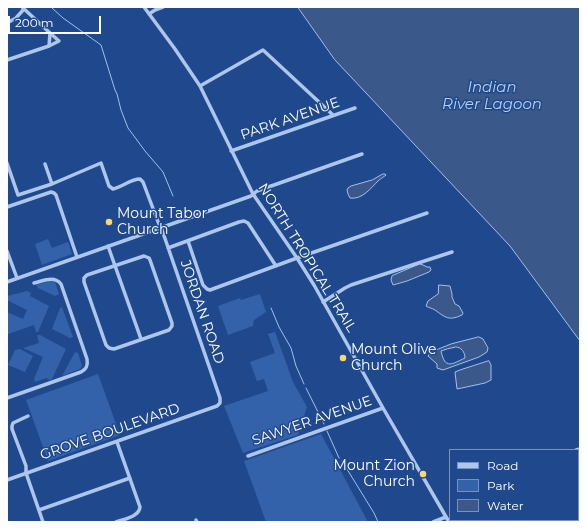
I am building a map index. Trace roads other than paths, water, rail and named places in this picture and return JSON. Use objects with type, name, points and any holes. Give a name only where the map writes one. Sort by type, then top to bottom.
[{"type":"street","name":"NORTH TROPICAL TRAIL","points":[[144,7],[200,86],[253,194],[314,285],[449,522]]},
{"type":"street","points":[[149,14],[163,7]]},
{"type":"street","points":[[7,23],[16,18],[23,8],[59,41],[49,46],[7,60]]},
{"type":"street","points":[[49,46],[50,33]]},
{"type":"street","points":[[200,86],[263,50],[333,116]]},
{"type":"street","name":"PARK AVENUE","points":[[231,151],[355,108]]},
{"type":"street","points":[[7,282],[251,196],[257,191],[362,154]]},
{"type":"street","points":[[7,163],[18,195],[52,184],[45,164]]},
{"type":"street","name":"JORDAN ROAD","points":[[52,184],[101,163],[109,186],[113,189],[136,179],[140,179],[143,182],[161,227],[220,398],[220,403]]},
{"type":"street","points":[[7,207],[51,192],[54,193],[56,195],[77,257]]},
{"type":"street","points":[[188,240],[203,285],[210,290],[427,213]]},
{"type":"street","points":[[168,248],[242,221],[246,222],[276,266]]},
{"type":"street","points":[[108,246],[141,339]]},
{"type":"street","points":[[7,250],[17,278]]},
{"type":"street","points":[[323,302],[345,288],[452,252]]},
{"type":"street","points":[[144,256],[149,258],[172,323],[169,330],[114,349],[109,348],[106,345],[84,282],[84,278],[87,275],[115,266],[144,256]]},
{"type":"street","points":[[7,398],[84,371],[87,366],[87,359],[61,284],[56,279],[34,284]]},
{"type":"street","name":"GROVE BOULEVARD","points":[[7,480],[217,406],[220,403]]},
{"type":"street","name":"SAWYER AVENUE","points":[[248,456],[383,408]]},
{"type":"street","points":[[28,416],[15,421],[12,426],[43,522]]},
{"type":"street","points":[[116,522],[135,515],[139,512],[140,508],[117,442]]},
{"type":"street","points":[[39,510],[130,478]]},
{"type":"street","points":[[432,522],[446,517]]},
{"type":"water","name":"Indian River Lagoon","points":[[298,7],[580,7],[580,341],[510,246],[335,60]]},
{"type":"water","points":[[383,174],[386,175],[366,193],[358,197],[350,198],[347,190],[348,188],[372,180]]},
{"type":"water","points":[[420,264],[430,267],[431,270],[407,281],[393,285],[391,280],[392,276]]},
{"type":"water","points":[[439,285],[450,286],[452,297],[455,304],[459,306],[463,313],[462,315],[454,318],[448,318],[426,306],[428,301],[438,294]]},
{"type":"water","points":[[479,337],[483,339],[488,348],[487,352],[479,357],[443,370],[437,368],[437,364],[428,356],[431,352],[451,344]],"holes":[[[458,347],[463,352],[465,358],[450,364],[447,363],[441,351]]]},
{"type":"water","points":[[489,361],[491,365],[491,380],[485,383],[457,389],[455,372]]},
{"type":"waterway","points":[[51,7],[63,18],[101,45],[128,128],[163,172],[173,196]]},
{"type":"waterway","points":[[271,308],[279,327],[291,348],[296,366],[304,384]]},
{"type":"waterway","points":[[306,388],[324,424]]},
{"type":"waterway","points":[[327,431],[339,458]]},
{"type":"waterway","points":[[342,461],[378,522]]},
{"type":"place","name":"Mount Tabor Church","points":[[109,222]]},
{"type":"place","name":"Mount Olive Church","points":[[343,358]]},
{"type":"place","name":"Mount Zion Church","points":[[423,474]]}]
